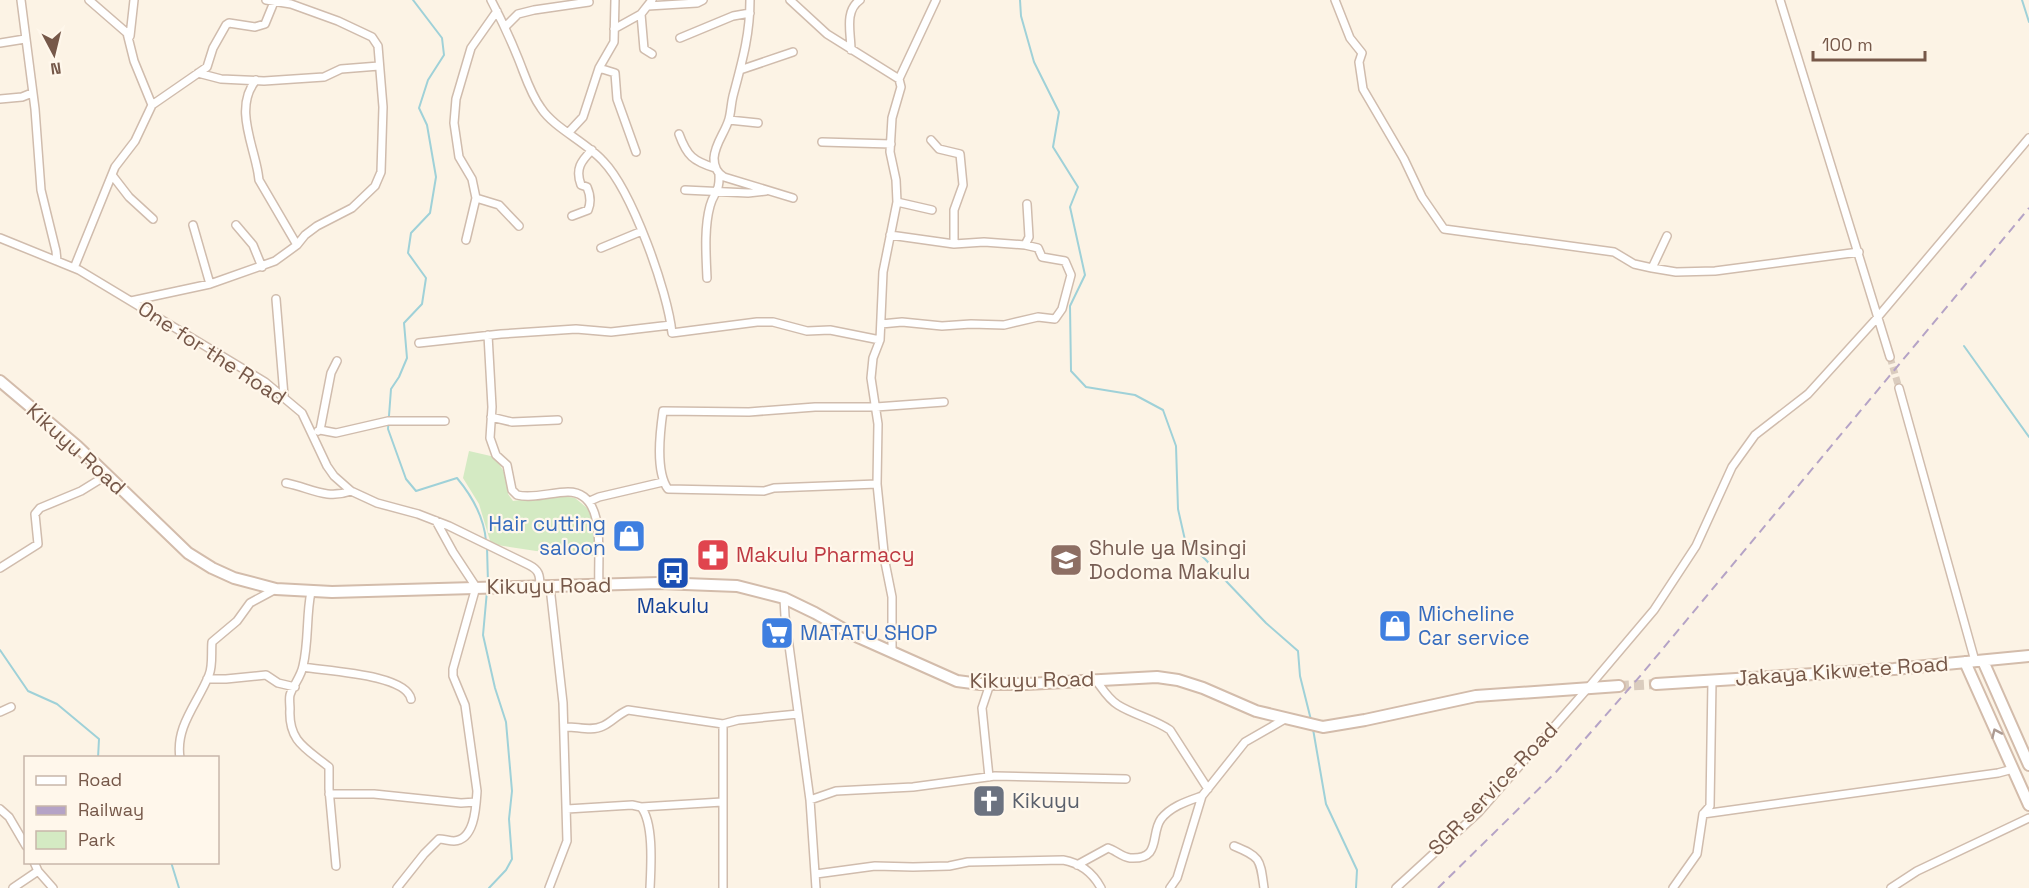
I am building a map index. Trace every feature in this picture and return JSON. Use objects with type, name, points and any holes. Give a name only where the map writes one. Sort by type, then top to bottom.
[{"type":"main road","name":"Kikuyu Road","points":[[0,381],[77,446],[188,553],[234,578],[276,589],[311,592],[599,585],[737,586],[784,598],[892,652],[957,681],[990,684],[1157,677],[1178,680],[1203,688],[1256,711],[1323,727],[1476,696],[1588,688]]},
{"type":"main road","name":"Jakaya Kikwete Road","points":[[1656,684],[1894,669],[2029,656]]},
{"type":"main road","points":[[1974,662],[2029,765]]},
{"type":"main road","points":[[1974,662],[2013,770],[2029,805]]},
{"type":"main road","points":[[1588,688],[1619,686]]},
{"type":"street","points":[[21,0],[35,109],[41,190],[57,261]]},
{"type":"street","points":[[89,0],[122,27],[130,39]]},
{"type":"street","points":[[134,0],[130,39],[134,61],[152,105]]},
{"type":"street","points":[[491,0],[542,110],[592,150],[616,178],[642,231],[657,272],[672,333],[773,322],[807,332],[830,330],[880,340]]},
{"type":"street","points":[[569,132],[584,117],[599,68],[614,42],[615,0]]},
{"type":"street","points":[[614,29],[641,14],[650,3],[697,3],[703,0]]},
{"type":"street","points":[[707,278],[706,250],[711,204],[718,192],[714,161],[717,144],[729,120],[748,39],[750,0]]},
{"type":"street","points":[[790,0],[827,34],[899,79]]},
{"type":"street","points":[[851,50],[849,14],[853,4],[860,0]]},
{"type":"street","points":[[892,652],[892,597],[885,562],[877,484],[878,424],[871,378],[873,358],[880,340],[883,272],[897,202],[891,144],[892,118],[901,87],[899,79],[936,0]]},
{"type":"street","points":[[1335,0],[1350,38],[1362,53],[1359,62],[1363,89],[1404,159],[1422,197],[1444,229],[1614,252],[1634,264],[1676,272],[1715,271],[1859,252]]},
{"type":"street","points":[[1780,0],[1890,357]]},
{"type":"street","points":[[74,268],[105,197],[112,175],[135,141],[152,105],[207,67],[213,48],[226,25],[229,23],[255,27],[265,24],[273,1],[311,10],[372,37],[378,46],[383,107],[381,172],[375,186],[352,208],[317,226],[275,261],[210,284],[131,301]]},
{"type":"street","points":[[505,27],[518,14],[534,9],[589,2]]},
{"type":"street","points":[[466,240],[476,198],[472,179],[459,157],[454,123],[456,99],[471,48],[497,11]]},
{"type":"street","points":[[680,38],[733,16],[750,13]]},
{"type":"street","points":[[641,14],[644,49],[652,54]]},
{"type":"street","points":[[0,43],[26,39]]},
{"type":"street","points":[[740,70],[794,51]]},
{"type":"street","points":[[198,73],[221,79],[256,80],[324,77],[341,69],[379,66]]},
{"type":"street","points":[[599,68],[615,73],[617,99],[636,152]]},
{"type":"street","points":[[256,80],[249,90],[244,113],[258,173],[297,245]]},
{"type":"street","points":[[0,99],[21,97],[32,93]]},
{"type":"street","points":[[729,120],[758,123]]},
{"type":"street","points":[[679,134],[685,151],[692,159],[717,171],[792,198]]},
{"type":"street","name":"SGR service Road","points":[[1396,888],[1479,812],[1654,610],[1696,546],[1732,466],[1755,435],[1808,394],[1877,318],[2029,138]]},
{"type":"street","points":[[931,140],[939,149],[960,154],[963,185],[954,210],[954,244]]},
{"type":"street","points":[[822,142],[891,144]]},
{"type":"street","points":[[572,216],[588,210],[590,205],[589,190],[581,185],[579,167],[582,160],[592,150]]},
{"type":"street","points":[[112,175],[129,197],[153,219]]},
{"type":"street","points":[[685,190],[748,193],[769,190]]},
{"type":"street","points":[[476,198],[499,206],[519,226]]},
{"type":"street","points":[[897,202],[932,210]]},
{"type":"street","points":[[1024,244],[1029,237],[1027,204]]},
{"type":"street","points":[[193,225],[210,284]]},
{"type":"street","points":[[236,225],[252,244],[262,267]]},
{"type":"street","points":[[601,248],[642,231]]},
{"type":"street","points":[[881,324],[902,322],[942,326],[1004,325],[1038,317],[1054,319],[1062,309],[1071,275],[1065,261],[1042,256],[1038,248],[1024,244],[984,242],[954,244],[890,235]]},
{"type":"street","points":[[1652,268],[1667,236]]},
{"type":"street","name":"One for the Road","points":[[0,238],[74,268],[207,345],[265,382],[302,413],[316,431],[327,466],[334,476],[351,491],[377,503],[436,521],[537,569],[545,587]]},
{"type":"street","points":[[276,299],[284,396]]},
{"type":"street","points":[[419,343],[488,335],[576,329],[610,332],[671,325]]},
{"type":"street","points":[[488,335],[492,384],[490,438],[492,447],[496,455],[507,465],[514,493],[524,496],[572,492],[590,501],[596,517],[599,585]]},
{"type":"street","points":[[337,361],[331,373],[316,431],[336,433],[388,421],[446,421]]},
{"type":"street","points":[[1899,388],[1974,662]]},
{"type":"street","points":[[877,484],[774,488],[764,491],[668,489],[660,473],[660,430],[663,411],[749,412],[815,406],[876,407],[944,402]]},
{"type":"street","points":[[491,417],[512,422],[558,420]]},
{"type":"street","points":[[0,568],[38,544],[35,514],[40,508],[81,491],[107,476]]},
{"type":"street","points":[[590,501],[663,482]]},
{"type":"street","points":[[286,483],[327,495],[339,495],[351,491]]},
{"type":"street","points":[[397,888],[439,838],[456,841],[466,836],[471,829],[476,802],[477,791],[465,705],[453,675],[453,669],[484,587],[453,552],[436,521]]},
{"type":"street","points":[[545,587],[564,727],[564,798],[567,809],[565,848],[549,888]]},
{"type":"street","points":[[180,756],[182,728],[210,673],[212,642],[237,621],[250,603],[276,589]]},
{"type":"street","points":[[311,592],[303,666],[290,696],[289,716],[295,739],[329,767],[329,794],[336,866]]},
{"type":"street","points":[[784,598],[810,800],[816,888]]},
{"type":"street","points":[[303,666],[384,680],[405,688],[410,693],[411,699]]},
{"type":"street","points":[[207,679],[235,679],[266,675],[278,683],[295,687]]},
{"type":"street","points":[[1095,679],[1117,705],[1170,730],[1208,789]]},
{"type":"street","points":[[1673,888],[1697,854],[1703,814],[1710,806],[1712,681]]},
{"type":"street","points":[[988,777],[982,708],[990,684]]},
{"type":"street","points":[[0,712],[11,707]]},
{"type":"street","points":[[564,727],[587,729],[603,726],[618,714],[628,710],[723,724],[738,720],[798,714]]},
{"type":"street","points":[[1077,865],[1108,849],[1127,857],[1148,854],[1155,844],[1159,821],[1166,813],[1202,795],[1245,742],[1285,719]]},
{"type":"street","points":[[723,724],[723,888]]},
{"type":"street","points":[[1703,814],[2013,770]]},
{"type":"street","points":[[810,800],[836,791],[913,787],[988,777],[1126,779]]},
{"type":"street","points":[[329,794],[374,794],[461,803],[476,802]]},
{"type":"street","points":[[1173,887],[1202,795]]},
{"type":"street","points":[[567,809],[722,802]]},
{"type":"street","points":[[641,807],[648,819],[650,888]]},
{"type":"street","points":[[0,810],[9,817],[24,843]]},
{"type":"street","points":[[1891,888],[1917,871],[2029,818]]},
{"type":"street","points":[[1234,846],[1255,855],[1259,862],[1264,888]]},
{"type":"street","points":[[816,874],[875,866],[913,867],[968,862],[1063,860],[1090,872],[1101,888]]},
{"type":"street","points":[[35,864],[53,888]]},
{"type":"street","points":[[13,888],[38,871]]},
{"type":"green space","points":[[469,451],[495,457],[507,477],[508,494],[513,501],[555,495],[575,498],[592,512],[595,537],[594,556],[491,544],[479,504],[463,478]]},
{"type":"waterway","points":[[413,0],[442,38],[444,55],[428,80],[419,108],[427,125],[436,177],[430,213],[411,233],[408,253],[426,278],[422,304],[404,323],[407,358],[391,389],[388,429],[406,479],[416,491],[457,478],[476,507],[483,524],[486,541]]},
{"type":"waterway","points":[[1020,0],[1021,16],[1034,62],[1059,112],[1053,147],[1078,187],[1070,207],[1085,275],[1070,306],[1071,371],[1086,387],[1135,395],[1163,410],[1176,446],[1178,509],[1185,540],[1266,623],[1298,651],[1300,676],[1311,720]]},
{"type":"waterway","points":[[2022,0],[2029,22]]},
{"type":"waterway","points":[[1964,346],[2029,437]]},
{"type":"waterway","points":[[487,547],[488,583]]},
{"type":"waterway","points":[[487,591],[483,635],[495,688],[506,722],[512,791],[509,819],[512,859],[506,870],[489,888]]},
{"type":"waterway","points":[[0,650],[28,691],[57,704],[99,739],[98,756]]},
{"type":"waterway","points":[[1313,729],[1326,804],[1357,870],[1356,888]]},
{"type":"waterway","points":[[172,864],[179,888]]},
{"type":"tunnel","points":[[1890,357],[1899,388]]},
{"type":"tunnel","points":[[1619,686],[1656,684]]},
{"type":"railway","points":[[1438,888],[1556,772],[1641,675],[2029,208]]},
{"type":"place","name":"Hair cutting saloon","points":[[629,536]]},
{"type":"place","name":"Makulu Pharmacy","points":[[713,555]]},
{"type":"place","name":"Shule ya Msingi Dodoma Makulu","points":[[1066,560]]},
{"type":"place","name":"Makulu","points":[[673,573]]},
{"type":"place","name":"Micheline Car service","points":[[1395,626]]},
{"type":"place","name":"MATATU SHOP","points":[[777,633]]},
{"type":"place","name":"Kikuyu","points":[[989,801]]}]
